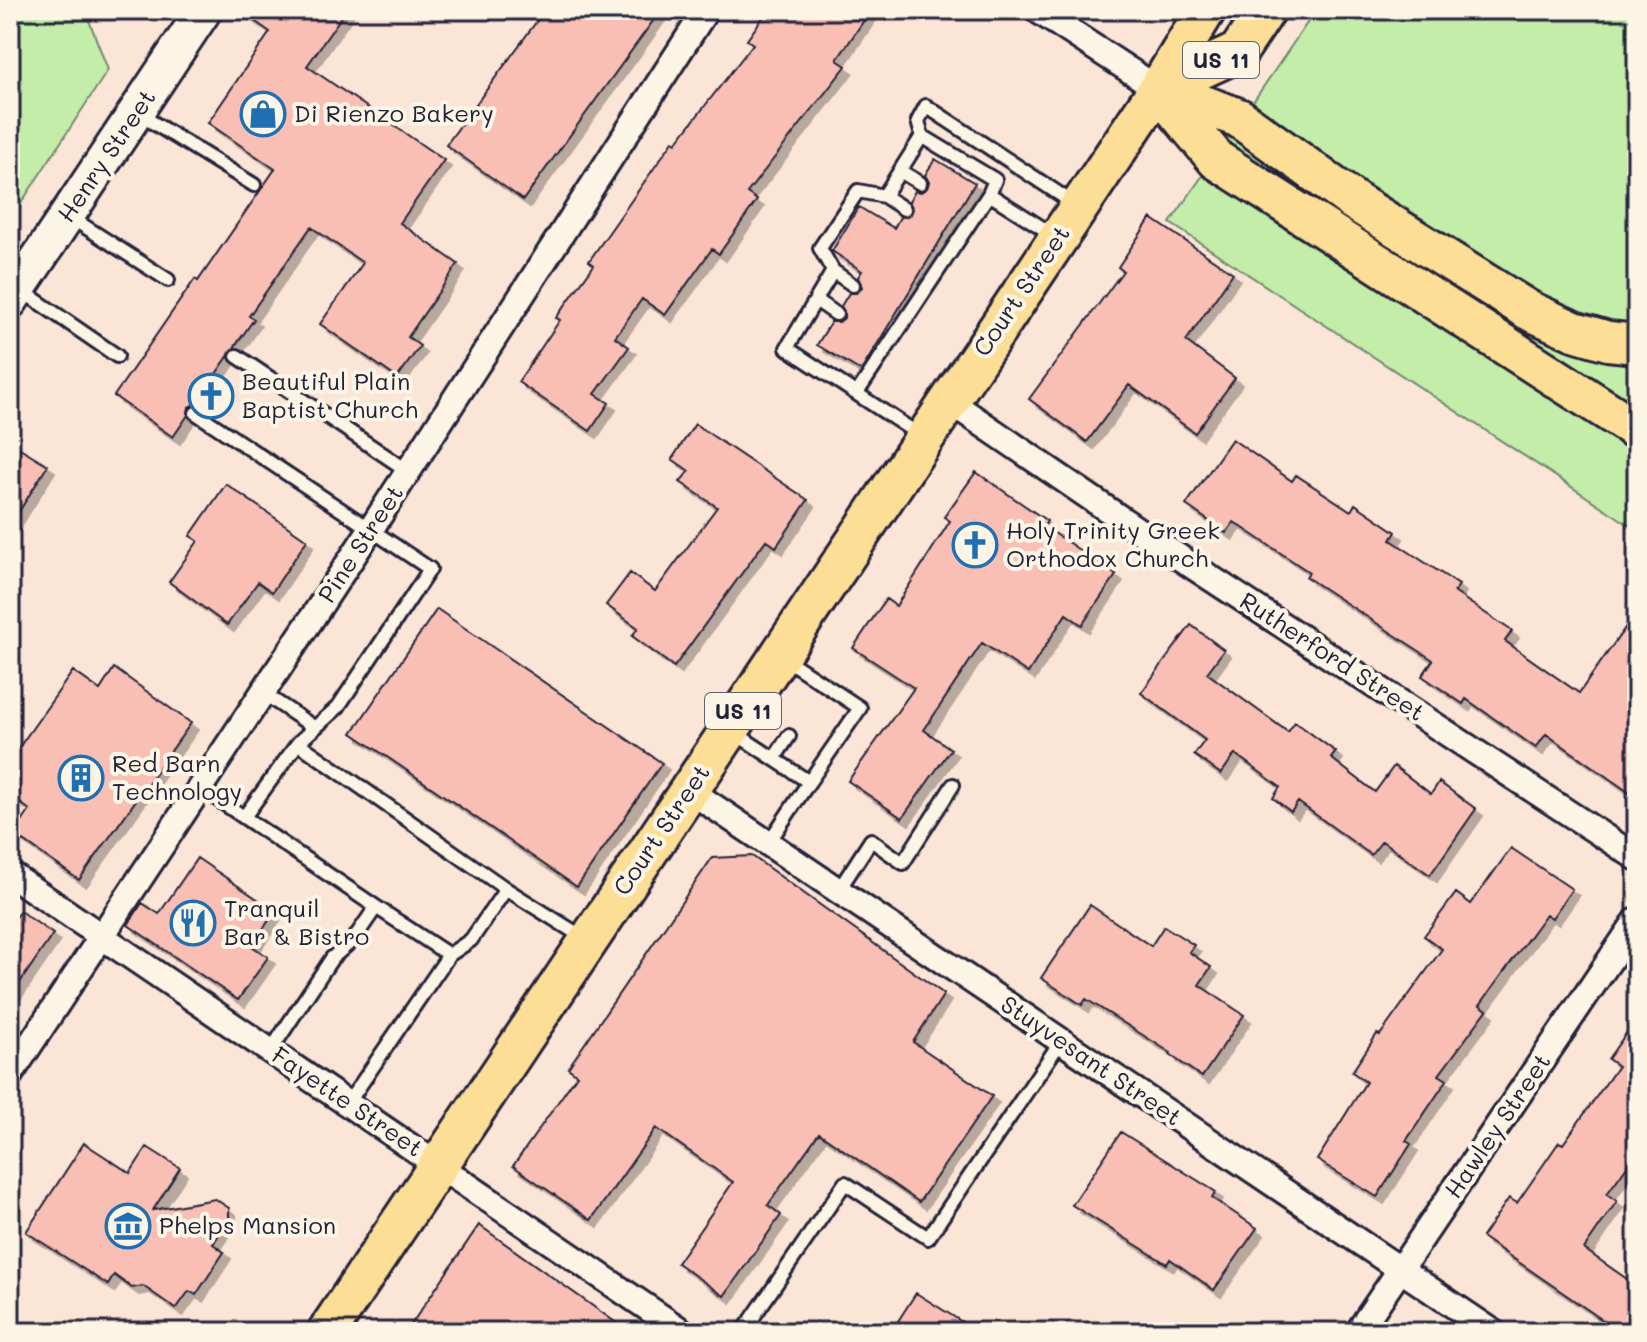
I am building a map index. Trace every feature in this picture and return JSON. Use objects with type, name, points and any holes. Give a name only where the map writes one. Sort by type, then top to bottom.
[{"type":"main road","name":"Court Street","points":[[327,1332],[1158,89],[1206,10]]},
{"type":"main road","name":"US 11","points":[[1158,89],[1238,52],[1266,10]]},
{"type":"main road","points":[[1158,89],[1239,118],[1354,201],[1528,310],[1574,331],[1608,341],[1637,344]]},
{"type":"main road","points":[[1158,89],[1217,160],[1637,430]]},
{"type":"street","name":"Henry Street","points":[[14,295],[204,10]]},
{"type":"street","name":"Pine Street","points":[[10,1075],[371,529],[706,10]]},
{"type":"street","points":[[1037,10],[1158,89]]},
{"type":"street","name":"Rutherford Street","points":[[949,401],[1136,529],[1637,858]]},
{"type":"street","name":"Stuyvesant Street","points":[[689,790],[1493,1332]]},
{"type":"street","name":"Fayette Street","points":[[10,874],[683,1332]]},
{"type":"street","name":"Hawley Street","points":[[1358,1332],[1637,920]]},
{"type":"lane","points":[[857,393],[901,318],[956,243],[995,180],[922,136],[918,121],[926,106],[1068,222]]},
{"type":"lane","points":[[137,112],[254,185]]},
{"type":"lane","points":[[884,196],[922,136]]},
{"type":"lane","points":[[900,171],[920,183]]},
{"type":"lane","points":[[853,285],[833,271],[820,248],[858,191],[884,196],[904,209]]},
{"type":"lane","points":[[989,194],[1068,222]]},
{"type":"lane","points":[[961,207],[975,215]]},
{"type":"lane","points":[[67,216],[168,280]]},
{"type":"lane","points":[[945,235],[956,243]]},
{"type":"lane","points":[[833,271],[787,348],[924,438]]},
{"type":"lane","points":[[14,295],[117,356]]},
{"type":"lane","points":[[816,300],[836,314]]},
{"type":"lane","points":[[237,356],[408,471]]},
{"type":"lane","points":[[196,413],[430,569],[338,707],[298,743],[244,817]]},
{"type":"lane","points":[[767,845],[860,708],[780,655]]},
{"type":"lane","points":[[815,695],[824,684]]},
{"type":"lane","points":[[263,693],[315,728]]},
{"type":"lane","points":[[730,730],[809,782]]},
{"type":"lane","points":[[775,757],[789,736]]},
{"type":"lane","points":[[298,743],[506,889],[588,940]]},
{"type":"lane","points":[[838,891],[871,840],[903,863],[953,785]]},
{"type":"lane","points":[[201,788],[449,955]]},
{"type":"lane","points":[[348,1103],[449,955],[471,940],[506,889]]},
{"type":"lane","points":[[271,1050],[332,958],[354,939],[376,907]]},
{"type":"lane","points":[[743,1332],[845,1183],[928,1238],[1061,1041]]},
{"type":"green space","points":[[10,10],[85,10],[108,70],[10,220]]},
{"type":"green space","points":[[1316,10],[1637,10],[1637,530],[1170,223]]},
{"type":"building","points":[[239,10],[346,10],[307,66],[444,160],[400,223],[458,264],[408,337],[420,346],[397,378],[320,324],[363,263],[311,227],[249,316],[254,319],[195,404],[189,407],[188,415],[173,437],[114,396],[275,169],[208,123],[270,32]]},
{"type":"building","points":[[545,10],[661,10],[523,200],[446,145]]},
{"type":"building","points":[[768,10],[871,10],[837,60],[846,66],[747,193],[757,200],[719,254],[712,249],[665,315],[642,299],[615,337],[629,347],[595,394],[609,403],[590,431],[518,382],[560,320],[556,318],[594,265],[589,261],[673,141],[676,143],[753,44],[747,40]]},
{"type":"building","points":[[935,159],[975,183],[861,371],[817,345],[831,322],[844,318],[841,306],[849,293],[856,293],[862,287],[858,277],[862,271],[832,251],[859,207],[894,228],[900,217],[911,214],[913,209],[909,202],[915,191],[921,192],[927,188],[929,182],[925,175]]},
{"type":"building","points":[[1151,218],[1233,273],[1186,341],[1235,378],[1195,433],[1129,385],[1087,442],[1029,399],[1123,271],[1118,267]]},
{"type":"building","points":[[695,424],[808,500],[776,547],[766,540],[674,667],[632,636],[638,628],[606,605],[630,573],[655,591],[717,507],[680,482],[689,471],[672,459]]},
{"type":"building","points":[[1232,439],[1292,481],[1296,475],[1351,511],[1355,504],[1396,532],[1391,540],[1459,585],[1454,592],[1512,631],[1505,641],[1579,693],[1637,611],[1637,798],[1546,734],[1536,748],[1466,699],[1463,704],[1422,676],[1433,660],[1306,577],[1309,572],[1234,522],[1226,533],[1186,505]]},
{"type":"building","points":[[10,442],[48,465],[10,526]]},
{"type":"building","points":[[976,472],[1047,521],[1044,526],[1116,575],[1082,625],[1066,614],[1028,673],[982,643],[924,730],[951,749],[902,818],[848,781],[914,688],[853,648],[886,599],[896,606],[950,521],[944,517]]},
{"type":"building","points":[[226,484],[307,540],[272,592],[258,582],[227,625],[169,582],[198,541],[190,536]]},
{"type":"building","points":[[437,609],[662,763],[577,887],[352,733]]},
{"type":"building","points":[[1191,625],[1224,650],[1207,673],[1288,732],[1295,722],[1336,752],[1331,758],[1375,792],[1394,766],[1431,794],[1439,782],[1476,809],[1430,875],[1382,841],[1371,855],[1298,802],[1291,812],[1273,798],[1280,787],[1235,754],[1221,774],[1194,755],[1205,740],[1141,693]]},
{"type":"building","name":"Red Barn Technology","points":[[114,668],[191,723],[79,880],[14,834],[30,810],[10,796],[10,760],[73,671],[100,690]]},
{"type":"building","points":[[1511,848],[1572,889],[1552,918],[1546,914],[1480,1005],[1487,1010],[1439,1075],[1447,1080],[1406,1141],[1411,1144],[1377,1197],[1317,1160],[1366,1082],[1352,1072],[1442,949],[1424,936],[1456,893],[1471,904]]},
{"type":"building","points":[[752,856],[944,994],[913,1042],[992,1096],[919,1202],[819,1133],[768,1205],[781,1215],[724,1296],[677,1263],[733,1182],[656,1128],[591,1220],[513,1166],[577,1075],[568,1068],[712,858]]},
{"type":"building","points":[[197,858],[275,911],[252,946],[268,957],[238,1000],[128,925],[142,903],[159,914]]},
{"type":"building","points":[[1090,905],[1151,946],[1164,926],[1194,945],[1189,952],[1211,967],[1199,985],[1244,1015],[1202,1077],[1171,1053],[1086,999],[1082,1005],[1041,978]]},
{"type":"building","points":[[20,911],[53,934],[10,997],[10,925]]},
{"type":"building","points":[[1637,1018],[1637,1152],[1607,1194],[1617,1201],[1584,1249],[1637,1286],[1637,1313],[1624,1332],[1620,1332],[1482,1237],[1509,1198],[1517,1203],[1559,1142],[1563,1144],[1618,1066],[1608,1059]]},
{"type":"building","points":[[1121,1132],[1216,1192],[1212,1198],[1257,1228],[1214,1290],[1170,1259],[1167,1264],[1072,1205]]},
{"type":"building","name":"Phelps Mansion","points":[[84,1143],[130,1173],[147,1147],[180,1168],[153,1210],[215,1199],[229,1208],[229,1219],[213,1244],[224,1252],[196,1295],[189,1291],[176,1309],[143,1286],[132,1288],[114,1275],[108,1285],[26,1232]]},
{"type":"building","points":[[479,1225],[629,1332],[406,1332]]},
{"type":"building","points":[[916,1293],[978,1332],[891,1332]]},
{"type":"place","name":"Di Rienzo Bakery","points":[[263,114]]},
{"type":"place","name":"Beautiful Plain Baptist Church","points":[[211,396]]},
{"type":"place","name":"Holy Trinity Greek Orthodox Church","points":[[975,545]]},
{"type":"place","name":"Red Barn Technology","points":[[81,778]]},
{"type":"place","name":"Tranquil Bar & Bistro","points":[[193,923]]},
{"type":"place","name":"Phelps Mansion","points":[[128,1226]]}]
